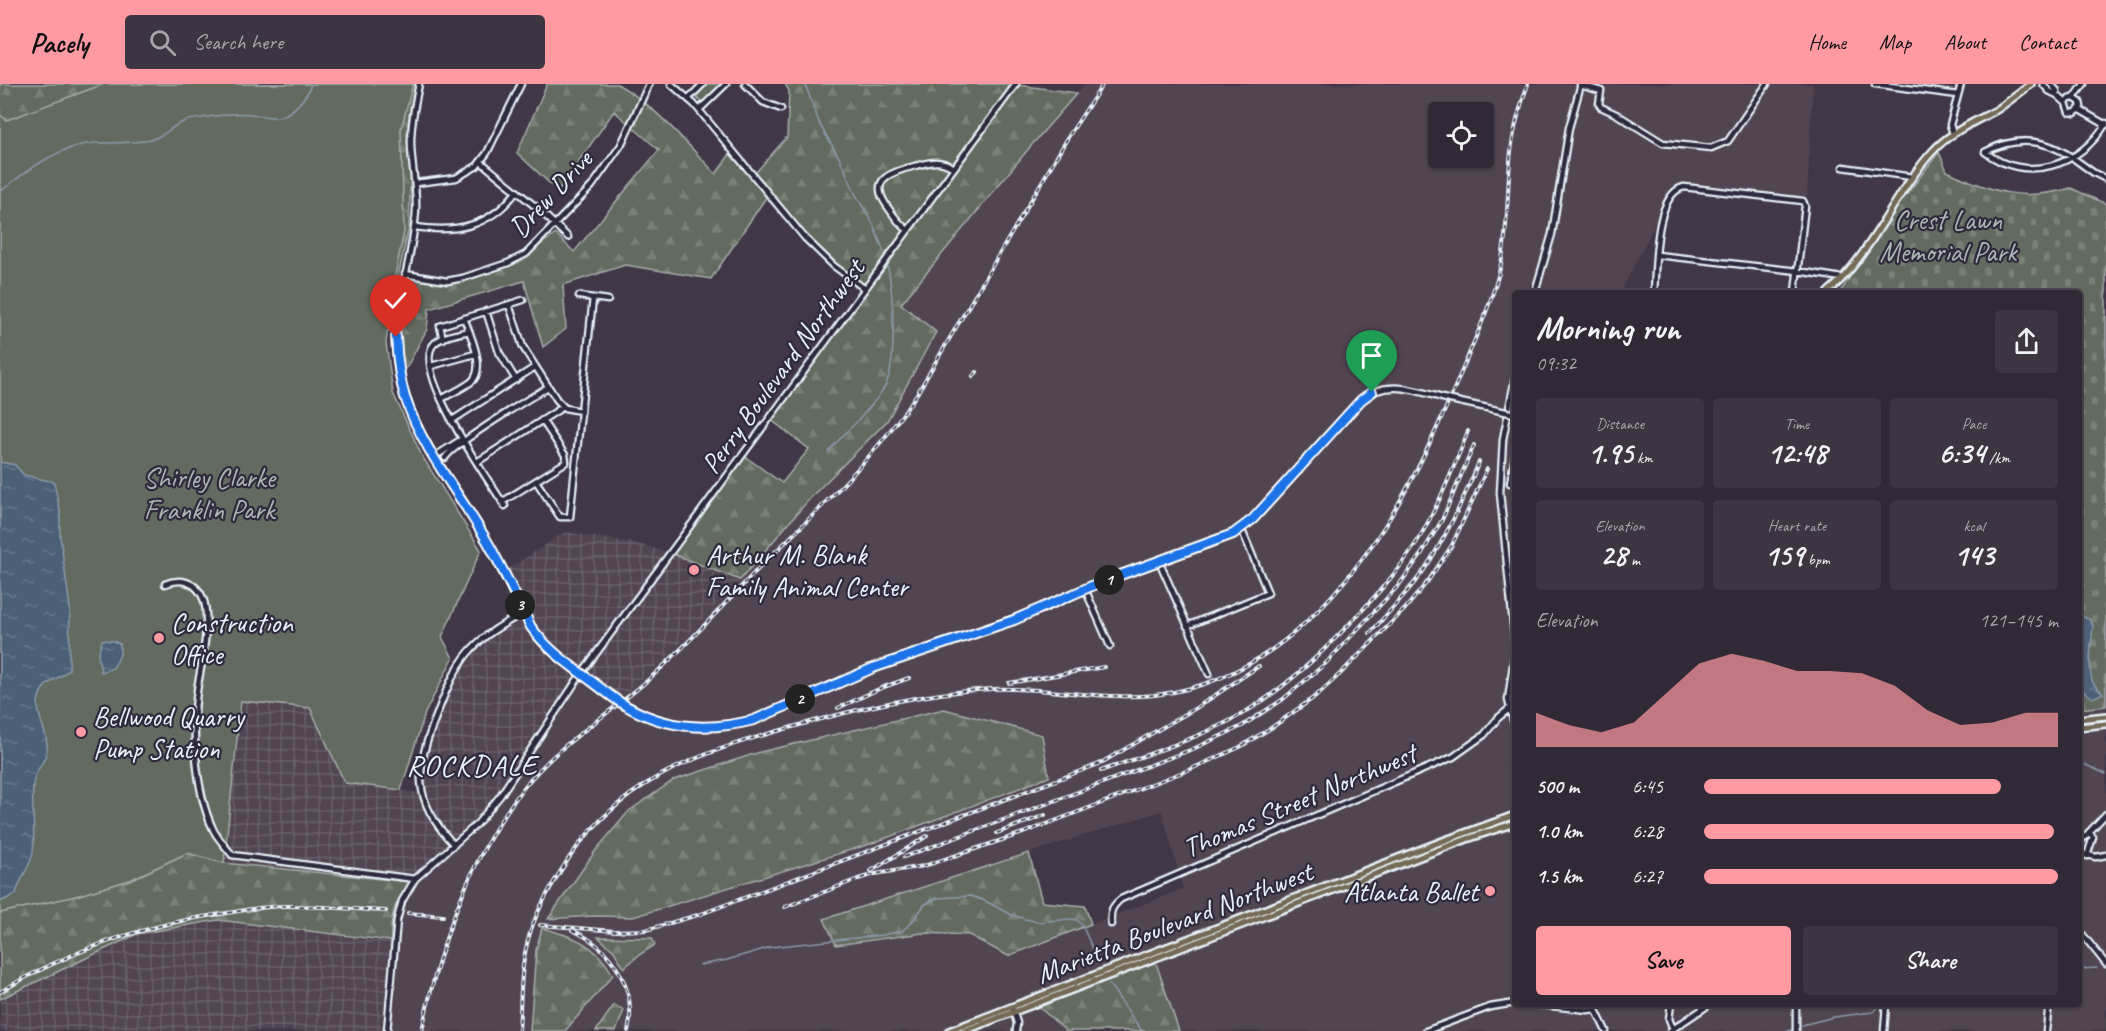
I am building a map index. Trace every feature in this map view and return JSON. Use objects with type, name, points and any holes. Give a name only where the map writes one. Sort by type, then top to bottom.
[{"type":"main road","points":[[1830,290],[1842,278],[1882,224],[1912,177],[1932,152],[1953,133],[1996,110],[2031,84]]},
{"type":"main road","points":[[2082,719],[2106,716]]},
{"type":"main road","points":[[2082,727],[2106,724]]},
{"type":"main road","name":"Marietta Boulevard Northwest","points":[[949,1031],[1013,1009],[1432,845],[1512,816]]},
{"type":"main road","points":[[964,1031],[1013,1009],[1512,824]]},
{"type":"street","points":[[419,84],[411,132],[416,183],[415,227],[397,312],[396,337],[398,366],[412,418],[488,542],[524,613],[540,639],[581,674],[626,706],[643,715],[667,723],[688,726],[721,726],[762,717],[873,668],[1014,620],[1085,589],[1233,534],[1253,519],[1366,396],[1378,389],[1395,387],[1512,413]]},
{"type":"street","points":[[416,183],[460,176],[481,162],[520,84]]},
{"type":"street","name":"Drew Drive","points":[[405,274],[447,281],[508,263],[526,254],[592,186],[621,145],[650,84]]},
{"type":"street","points":[[672,84],[689,98],[805,238],[834,266],[865,289]]},
{"type":"street","points":[[689,98],[703,84]]},
{"type":"street","points":[[699,110],[726,84]]},
{"type":"street","points":[[745,84],[763,102],[781,110]]},
{"type":"street","name":"Perry Boulevard Northwest","points":[[415,879],[477,824],[500,796],[581,674],[1016,84]]},
{"type":"street","points":[[1537,290],[1558,207],[1569,128],[1581,84],[1601,90],[1599,104],[1601,107],[1663,143],[1711,148],[1728,141],[1767,84]]},
{"type":"street","points":[[1875,84],[1900,85],[1958,95]]},
{"type":"street","points":[[1953,133],[1950,125],[1961,84]]},
{"type":"street","points":[[2043,84],[2066,104],[2069,112],[2075,113],[2080,110]]},
{"type":"street","points":[[2051,84],[2057,91],[2057,95]]},
{"type":"street","points":[[2066,104],[2069,99],[2074,98],[2084,84]]},
{"type":"street","points":[[2074,98],[2080,102],[2080,110]]},
{"type":"street","points":[[2080,110],[2106,124],[2089,145],[2073,158],[2044,168],[2028,169],[2002,163],[1985,152],[2001,143],[2042,142],[2062,151],[2073,158],[2094,173],[2106,179]]},
{"type":"street","points":[[908,231],[899,223],[880,196],[879,188],[883,180],[897,171],[936,161],[944,162],[954,168]]},
{"type":"street","points":[[481,162],[568,237]]},
{"type":"street","points":[[1843,167],[1912,177]]},
{"type":"street","points":[[1654,290],[1660,220],[1665,207],[1677,189],[1684,187],[1802,200],[1805,206],[1795,290]]},
{"type":"street","points":[[415,227],[445,230],[475,224],[496,212],[516,192]]},
{"type":"street","points":[[1657,255],[1842,278]]},
{"type":"street","points":[[579,296],[608,300]]},
{"type":"street","points":[[536,482],[560,517],[570,517],[594,298]]},
{"type":"street","points":[[443,339],[440,326],[523,300]]},
{"type":"street","points":[[508,305],[520,340],[548,387],[563,407],[581,411]]},
{"type":"street","points":[[486,311],[499,352],[516,380]]},
{"type":"street","points":[[441,399],[472,382],[478,371],[476,354],[464,318]]},
{"type":"street","points":[[469,331],[433,344],[430,350],[431,366],[451,422],[504,504],[564,464],[566,460],[542,420]]},
{"type":"street","points":[[431,366],[476,354]]},
{"type":"street","points":[[451,422],[535,367]]},
{"type":"street","points":[[434,457],[548,387]]},
{"type":"street","points":[[1512,393],[1503,439],[1500,494],[1512,614]]},
{"type":"street","points":[[477,462],[563,407]]},
{"type":"street","points":[[437,462],[445,458],[463,440]]},
{"type":"street","points":[[566,460],[576,461]]},
{"type":"street","points":[[1510,483],[1512,473]]},
{"type":"street","points":[[1187,626],[1269,592],[1241,528]]},
{"type":"street","points":[[1160,561],[1209,674]]},
{"type":"street","points":[[165,584],[183,580],[196,588],[203,598],[205,641],[197,693],[196,750],[201,800],[214,832],[232,855],[415,879],[402,901],[397,920],[387,1031]]},
{"type":"street","points":[[1085,589],[1110,646]]},
{"type":"street","points":[[454,845],[435,822],[424,799],[420,773],[424,747],[449,681],[463,658],[487,633],[524,613]]},
{"type":"street","points":[[1512,672],[1508,700],[1512,718]]},
{"type":"street","name":"Thomas Street Northwest","points":[[1111,924],[1110,911],[1113,905],[1121,899],[1453,757],[1484,735],[1509,709]]},
{"type":"street","points":[[2082,840],[2106,814]]},
{"type":"street","points":[[2087,856],[2093,837],[2089,832]]},
{"type":"street","points":[[2082,854],[2096,857],[2106,855]]},
{"type":"street","points":[[2082,934],[2106,964]]},
{"type":"street","points":[[1426,1031],[1490,1007],[1512,1003]]},
{"type":"street","points":[[1560,1007],[1588,1010],[1592,1007]]},
{"type":"street","points":[[1594,1007],[1606,1031]]},
{"type":"street","points":[[1671,1007],[1669,1019],[1671,1030],[1706,1007]]},
{"type":"street","points":[[1796,1007],[1796,1031]]},
{"type":"street","points":[[1884,1031],[1886,1007]]},
{"type":"street","points":[[2046,1031],[2049,1007]]},
{"type":"street","points":[[1013,1009],[1017,1023],[1016,1031]]},
{"type":"shaded area","points":[[1085,84],[1813,84],[1807,197],[1673,188],[1622,290],[1512,290],[1512,761],[1507,765],[1512,764],[1512,1007],[2082,1007],[2082,709],[2106,706],[2106,1031],[1179,1031],[1153,957],[1123,974],[1038,1006],[1066,1031],[384,1031],[392,917],[399,897],[411,882],[461,846],[586,675],[703,611],[740,580],[812,496],[887,421],[936,333],[901,304]],"holes":[[[944,709],[633,917],[549,918],[596,850],[629,811],[674,780],[760,752]],[[1162,811],[1183,889],[1008,956],[969,935],[923,933],[836,945],[825,918]]]},
{"type":"shaded area","points":[[565,532],[635,543],[670,553],[740,580],[669,654],[619,699],[586,675],[461,846],[411,882],[224,863],[241,701],[310,708],[345,782],[420,793],[425,736],[457,669],[478,639],[527,612],[505,571]]},
{"type":"shaded area","points":[[218,920],[391,941],[384,1031],[0,1031],[0,999],[137,934]]},
{"type":"green space","points":[[0,84],[417,84],[409,129],[411,162],[409,227],[398,277],[447,284],[488,273],[525,255],[556,234],[574,252],[659,150],[614,111],[558,191],[517,153],[547,84],[617,84],[657,113],[716,174],[730,154],[751,178],[787,137],[789,91],[785,84],[1011,84],[1077,93],[901,304],[936,332],[887,421],[812,496],[740,580],[670,553],[743,455],[782,483],[809,449],[770,419],[864,286],[827,259],[767,196],[711,279],[625,265],[563,285],[566,329],[543,347],[524,281],[429,309],[427,329],[401,378],[396,337],[393,332],[298,331],[0,213]]},
{"type":"green space","name":"Shirley Clarke Franklin Park","points":[[104,84],[413,84],[401,129],[404,232],[395,275],[386,343],[393,393],[422,456],[481,550],[442,637],[453,658],[425,713],[401,790],[345,783],[310,708],[241,701],[224,863],[187,853],[130,880],[76,896],[0,913],[0,115],[7,120]]},
{"type":"green space","points":[[706,84],[724,84],[705,102],[701,102],[697,98],[697,93]]},
{"type":"green space","name":"Crest Lawn Memorial Park","points":[[1939,152],[1947,171],[1993,189],[2007,193],[2037,194],[2071,188],[2106,204],[2106,706],[2082,709],[2082,290],[1841,290],[1898,206]]},
{"type":"green space","points":[[944,709],[1042,735],[1049,777],[870,844],[633,917],[595,916],[548,919],[596,850],[629,811],[674,780],[760,752]]},
{"type":"green space","points":[[187,853],[224,863],[411,882],[394,909],[391,941],[218,920],[137,934],[0,999],[0,913],[130,880]]},
{"type":"green space","points":[[1029,853],[1042,902],[1085,906],[1091,924],[1008,956],[969,935],[923,933],[836,945],[824,919]]},
{"type":"green space","points":[[542,928],[574,938],[591,948],[613,975],[565,1031],[530,1031],[536,950]]},
{"type":"green space","points":[[598,937],[652,938],[655,945],[624,968],[614,951]]},
{"type":"green space","points":[[1154,957],[1179,1031],[1066,1031],[1038,1006],[1123,974]]},
{"type":"green space","points":[[614,1005],[624,1010],[616,1031],[596,1031]]},
{"type":"water","points":[[0,462],[15,465],[24,475],[54,482],[60,511],[60,536],[70,608],[69,669],[47,685],[38,699],[47,750],[34,779],[32,857],[16,894],[0,902]]},
{"type":"water","points":[[2082,616],[2089,619],[2093,625],[2090,654],[2091,677],[2093,683],[2103,693],[2093,698],[2082,690]]},
{"type":"water","points":[[102,640],[120,644],[120,655],[113,668],[101,672],[98,655]]},
{"type":"waterway","points":[[0,192],[21,175],[70,148],[96,143],[148,140],[188,120],[231,114],[281,116],[299,103],[307,94],[311,84]]},
{"type":"waterway","points":[[805,84],[820,125],[873,224],[884,252]]},
{"type":"waterway","points":[[828,452],[873,403],[885,386],[889,375],[892,361],[893,326],[887,263]]},
{"type":"waterway","points":[[2082,763],[2106,774]]},
{"type":"waterway","points":[[700,965],[771,947],[902,931],[925,904],[937,898],[970,896],[1012,915],[1038,922],[1077,920],[1082,925],[1099,963]]},
{"type":"waterway","points":[[2082,969],[2097,968]]},
{"type":"waterway","points":[[1109,984],[1142,1031]]},
{"type":"waterway","points":[[1802,1025],[1834,1017],[1873,1012],[1879,1007]]},
{"type":"waterway","points":[[1788,1031],[1792,1030]]},
{"type":"railway","points":[[422,1031],[438,966],[459,903],[488,842],[505,813],[525,786],[553,756],[648,680],[677,653],[844,484],[883,439],[918,392],[1070,134],[1103,84]]},
{"type":"railway","points":[[519,1031],[522,976],[527,944],[536,916],[550,889],[582,840],[607,814],[633,792],[662,775],[725,747],[844,713],[892,702],[991,689],[1143,696],[1169,693],[1218,679],[1242,668],[1264,655],[1305,623],[1357,566],[1398,504],[1448,404],[1479,330],[1494,291],[1501,264],[1512,142],[1528,84]]},
{"type":"railway","points":[[973,376],[977,372]]},
{"type":"railway","points":[[1101,771],[1184,741],[1233,719],[1267,698],[1313,660],[1374,598],[1414,546],[1441,497],[1468,431]]},
{"type":"railway","points":[[904,857],[1193,749],[1242,726],[1282,700],[1326,663],[1399,585],[1442,520],[1474,445]]},
{"type":"railway","points":[[1370,633],[1410,588],[1431,560],[1454,519],[1479,462]]},
{"type":"railway","points":[[785,907],[858,879],[924,866],[1023,833],[1191,769],[1240,747],[1274,726],[1316,696],[1405,609],[1428,581],[1452,545],[1487,469]]},
{"type":"railway","points":[[540,925],[615,931],[646,930],[701,914],[1099,764],[1196,708],[1259,666]]},
{"type":"railway","points":[[1009,683],[1104,667]]},
{"type":"railway","points":[[838,708],[909,678]]},
{"type":"railway","points":[[997,833],[1045,815]]},
{"type":"railway","points":[[871,871],[927,836]]},
{"type":"railway","points":[[0,992],[81,951],[167,924],[279,906],[386,911]]},
{"type":"railway","points":[[408,913],[443,916]]},
{"type":"railway","points":[[572,930],[599,947],[618,971],[629,999],[628,1031]]},
{"type":"place","name":"Arthur M. Blank Family Animal Center","points":[[694,570]]},
{"type":"place","name":"Construction Office","points":[[159,638]]},
{"type":"place","name":"Bellwood Quarry Pump Station","points":[[81,732]]},
{"type":"place","name":"Atlanta Ballet","points":[[1490,891]]},
{"type":"district","name":"ROCKDALE","points":[[472,765]]},
{"type":"route","points":[[396,337],[398,366],[412,418],[488,542],[531,627],[540,639],[549,649],[626,706],[643,715],[667,723],[705,727],[754,720],[873,668],[1014,620],[1101,582],[1233,534],[1253,519],[1361,400],[1372,392]]}]
